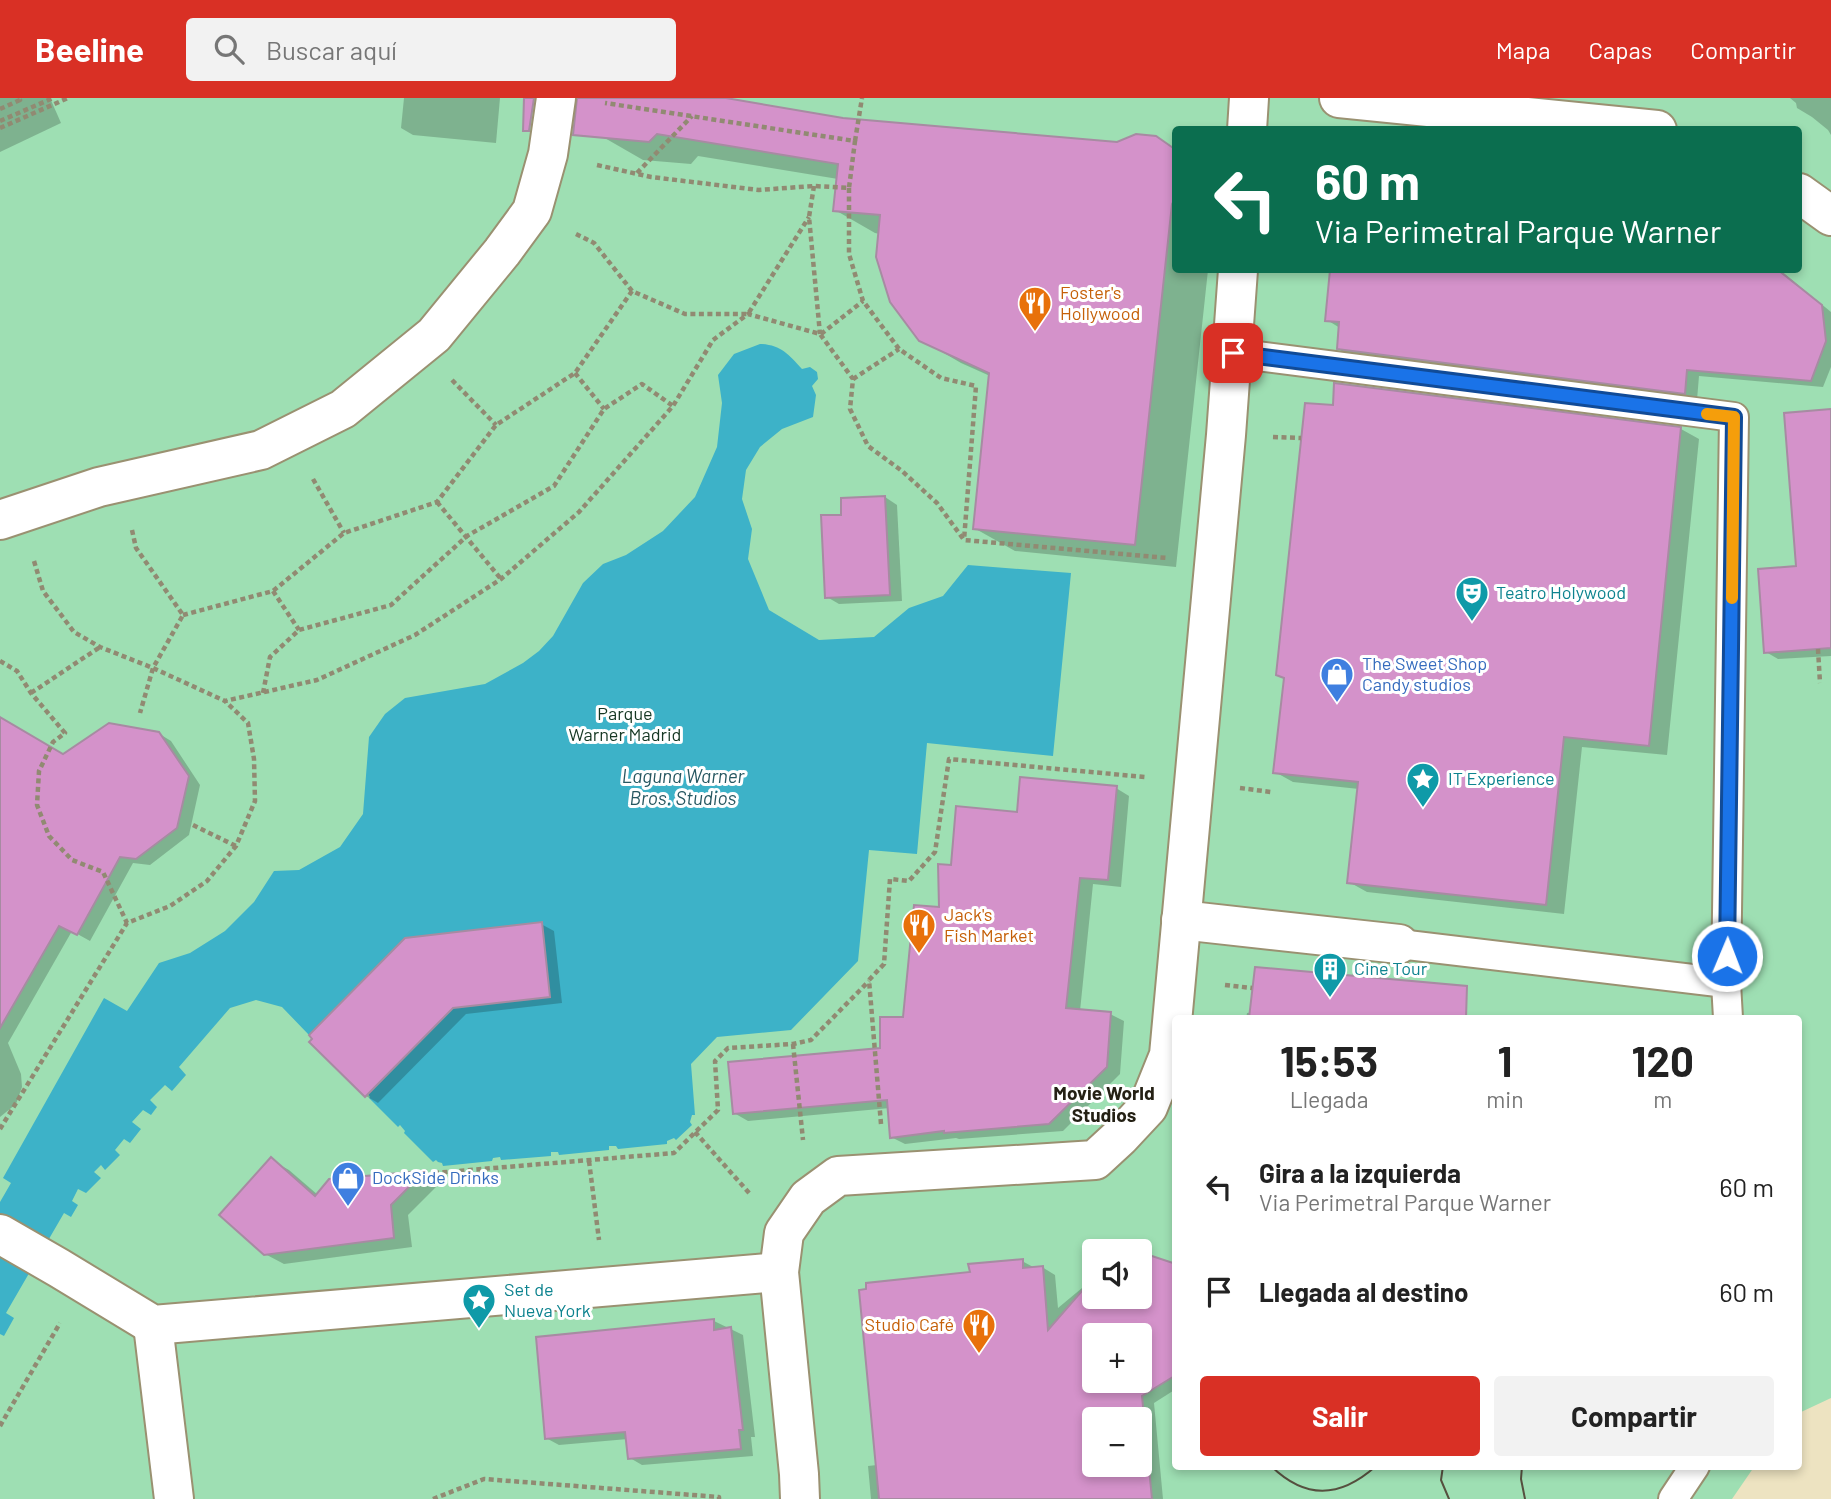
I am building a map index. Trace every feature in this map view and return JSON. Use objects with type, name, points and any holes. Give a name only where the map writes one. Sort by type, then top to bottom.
[{"type":"street","points":[[10,517],[121,481],[261,450],[343,409],[434,335],[494,262],[531,211],[548,154],[556,98]]},
{"type":"street","points":[[1247,126],[1249,98]]},
{"type":"street","points":[[1339,98],[1617,126]]},
{"type":"street","points":[[1802,195],[1831,216]]},
{"type":"street","points":[[1173,1015],[1233,353],[1238,273]]},
{"type":"street","points":[[1181,920],[1399,944]]},
{"type":"street","points":[[800,1499],[779,1272],[784,1233],[808,1198],[838,1176],[1095,1160],[1121,1137],[1148,1107],[1169,1055],[1172,1021]]},
{"type":"street","points":[[0,1234],[153,1325],[779,1272]]},
{"type":"street","points":[[153,1325],[174,1499]]},
{"type":"lane","points":[[1233,353],[1734,417],[1726,983],[1728,1015]]},
{"type":"lane","points":[[1399,944],[1726,983]]},
{"type":"lane","points":[[1673,1499],[1692,1470]]},
{"type":"path","points":[[0,109],[20,100],[18,98]]},
{"type":"path","points":[[0,121],[53,98]]},
{"type":"path","points":[[0,128],[68,98]]},
{"type":"path","points":[[862,98],[849,188],[849,254],[863,301],[899,349],[941,377],[976,386],[964,540]]},
{"type":"path","points":[[600,102],[855,141]]},
{"type":"path","points":[[637,174],[692,117]]},
{"type":"path","points":[[548,154],[637,174],[759,190],[814,186],[849,188]]},
{"type":"path","points":[[814,186],[809,216],[820,334],[853,379],[850,409],[869,446],[937,503],[964,540],[1214,562]]},
{"type":"path","points":[[531,211],[594,243],[632,291],[685,314],[748,314],[820,334]]},
{"type":"path","points":[[225,701],[317,681],[415,635],[501,579],[579,512],[673,406],[713,340],[748,314],[809,216]]},
{"type":"path","points":[[140,713],[153,668],[183,615],[273,591],[344,533],[437,502],[496,425],[575,373],[632,291]]},
{"type":"path","points":[[820,334],[863,301]]},
{"type":"path","points":[[419,347],[496,425]]},
{"type":"path","points":[[853,379],[899,349]]},
{"type":"path","points":[[575,373],[604,409]]},
{"type":"path","points":[[263,693],[270,657],[299,630],[391,605],[467,536],[554,486],[604,409],[642,384],[673,406]]},
{"type":"path","points":[[289,437],[344,533]]},
{"type":"path","points":[[121,481],[136,548],[183,615]]},
{"type":"path","points":[[437,502],[501,579]]},
{"type":"path","points":[[0,1129],[127,923],[170,906],[207,881],[236,846],[255,800],[254,759],[248,723],[225,701],[100,647],[74,632],[43,592],[10,517]]},
{"type":"path","points":[[273,591],[299,630]]},
{"type":"path","points":[[31,693],[100,647]]},
{"type":"path","points":[[1818,649],[1820,683]]},
{"type":"path","points":[[0,661],[17,671],[31,693],[65,733],[53,741],[39,771],[37,805],[49,836],[72,860],[103,872],[127,923]]},
{"type":"path","points":[[434,1173],[674,1153],[718,1110],[715,1061],[728,1048],[793,1044],[811,1040],[884,964],[890,879],[909,881],[935,852],[949,759],[1194,782]]},
{"type":"path","points":[[193,825],[236,846]]},
{"type":"path","points":[[869,980],[885,1172]]},
{"type":"path","points":[[793,1044],[808,1198]]},
{"type":"path","points":[[695,1132],[784,1233]]},
{"type":"path","points":[[589,1161],[604,1287]]},
{"type":"path","points":[[0,1426],[72,1275]]},
{"type":"path","points":[[433,1499],[484,1479],[719,1499]]},
{"type":"green space","name":"Parque Warner Madrid","points":[[0,98],[1831,98],[1831,1398],[1802,1412],[1802,1015],[1172,1015],[1172,1470],[1752,1470],[1732,1499],[0,1499]]},
{"type":"water","name":"Laguna Warner Bros. Studios","points":[[760,344],[784,351],[802,369],[810,367],[817,372],[818,379],[812,386],[816,395],[813,417],[782,429],[760,447],[746,470],[742,499],[752,529],[748,559],[769,610],[819,640],[874,637],[909,608],[943,596],[968,565],[1071,573],[1053,756],[927,743],[917,854],[869,850],[858,961],[791,1030],[717,1037],[691,1064],[695,1115],[692,1115],[692,1125],[676,1140],[674,1138],[667,1141],[667,1144],[618,1149],[616,1146],[609,1146],[609,1150],[559,1155],[558,1152],[551,1152],[551,1156],[501,1160],[500,1157],[493,1158],[492,1161],[443,1166],[436,1160],[433,1162],[404,1133],[400,1125],[398,1127],[369,1098],[368,1094],[453,1008],[550,997],[541,922],[405,938],[309,1035],[282,1007],[256,1000],[230,1008],[179,1067],[186,1075],[172,1091],[165,1085],[150,1100],[157,1107],[151,1115],[143,1110],[132,1122],[141,1129],[130,1143],[124,1139],[115,1150],[120,1155],[105,1170],[101,1165],[94,1172],[101,1178],[86,1193],[78,1189],[72,1201],[78,1205],[71,1217],[64,1213],[6,1313],[14,1318],[4,1336],[0,1334],[0,1202],[11,1183],[3,1178],[104,998],[127,1011],[159,963],[190,953],[225,931],[254,902],[274,871],[299,870],[340,847],[363,814],[369,737],[385,714],[405,698],[485,684],[523,663],[553,636],[583,583],[603,564],[626,555],[663,531],[695,497],[717,447],[722,403],[718,375],[734,354]]},
{"type":"building","points":[[524,98],[534,98],[529,131],[523,131]]},
{"type":"building","name":"Foster's Hollywood","points":[[577,98],[726,98],[843,118],[1117,142],[1136,134],[1156,136],[1172,147],[1172,204],[1135,545],[973,529],[989,373],[919,341],[890,302],[876,257],[880,215],[833,211],[838,164],[657,134],[649,142],[573,135]]},
{"type":"building","points":[[1330,273],[1782,273],[1822,305],[1826,341],[1811,381],[1687,370],[1685,394],[1337,349],[1339,322],[1325,321]]},
{"type":"building","points":[[1334,383],[1681,427],[1649,746],[1564,737],[1546,905],[1347,883],[1358,782],[1273,773],[1284,678],[1276,675],[1305,403],[1333,405]]},
{"type":"building","points":[[1831,409],[1831,648],[1764,653],[1758,569],[1796,566],[1784,413]]},
{"type":"building","points":[[885,496],[890,595],[825,598],[821,515],[841,515],[841,498]]},
{"type":"building","points":[[0,717],[63,754],[109,723],[159,732],[189,776],[177,828],[136,859],[120,857],[77,935],[59,926],[0,1028]]},
{"type":"building","name":"Jack's Fish Market","points":[[1020,777],[1117,786],[1108,880],[1080,878],[1066,1008],[1111,1012],[1107,1067],[1049,1124],[944,1131],[890,1138],[887,1100],[733,1114],[728,1062],[880,1048],[880,1017],[903,1017],[914,905],[939,907],[938,864],[951,865],[956,806],[1017,812]]},
{"type":"building","points":[[542,922],[550,997],[453,1008],[365,1097],[309,1042],[312,1039],[309,1035],[405,938]]},
{"type":"building","name":"Cine Tour","points":[[1255,967],[1467,986],[1466,1015],[1249,1015]]},
{"type":"building","points":[[271,1157],[315,1196],[329,1179],[425,1171],[391,1205],[394,1238],[264,1255],[219,1215]]},
{"type":"building","name":"Studio Café","points":[[1152,1256],[1172,1263],[1172,1377],[1152,1390],[1152,1323],[1082,1323],[1082,1393],[1147,1393],[1142,1396],[1143,1407],[1082,1407],[1082,1477],[1150,1477],[1152,1499],[879,1499],[859,1290],[866,1289],[866,1283],[970,1272],[968,1264],[1023,1259],[1023,1268],[1043,1266],[1048,1330],[1082,1291],[1082,1309],[1152,1309]]},
{"type":"building","points":[[714,1319],[714,1330],[731,1327],[743,1430],[739,1430],[741,1449],[628,1459],[625,1432],[545,1439],[536,1337]]},
{"type":"tram line","points":[[1276,1470],[1297,1485],[1322,1491],[1349,1485],[1371,1470]]},
{"type":"tram line","points":[[1442,1470],[1441,1480],[1449,1499]]},
{"type":"tram line","points":[[1522,1470],[1525,1499]]},
{"type":"slow traffic","points":[[1707,414],[1734,417],[1732,598]]},
{"type":"place","name":"Foster's Hollywood","points":[[1035,333]]},
{"type":"place","name":"Teatro Holywood","points":[[1472,623]]},
{"type":"place","name":"The Sweet Shop Candy studios","points":[[1337,704]]},
{"type":"place","name":"IT Experience","points":[[1423,809]]},
{"type":"place","name":"Jack's Fish Market","points":[[919,955]]},
{"type":"place","name":"Cine Tour","points":[[1330,999]]},
{"type":"place","name":"DockSide Drinks","points":[[348,1208]]},
{"type":"place","name":"Set de Nueva York","points":[[479,1330]]},
{"type":"place","name":"Studio Café","points":[[979,1355]]},
{"type":"district","name":"Movie World Studios","points":[[1104,1104]]},
{"type":"route","points":[[1233,353],[1734,417],[1727,956]]}]
